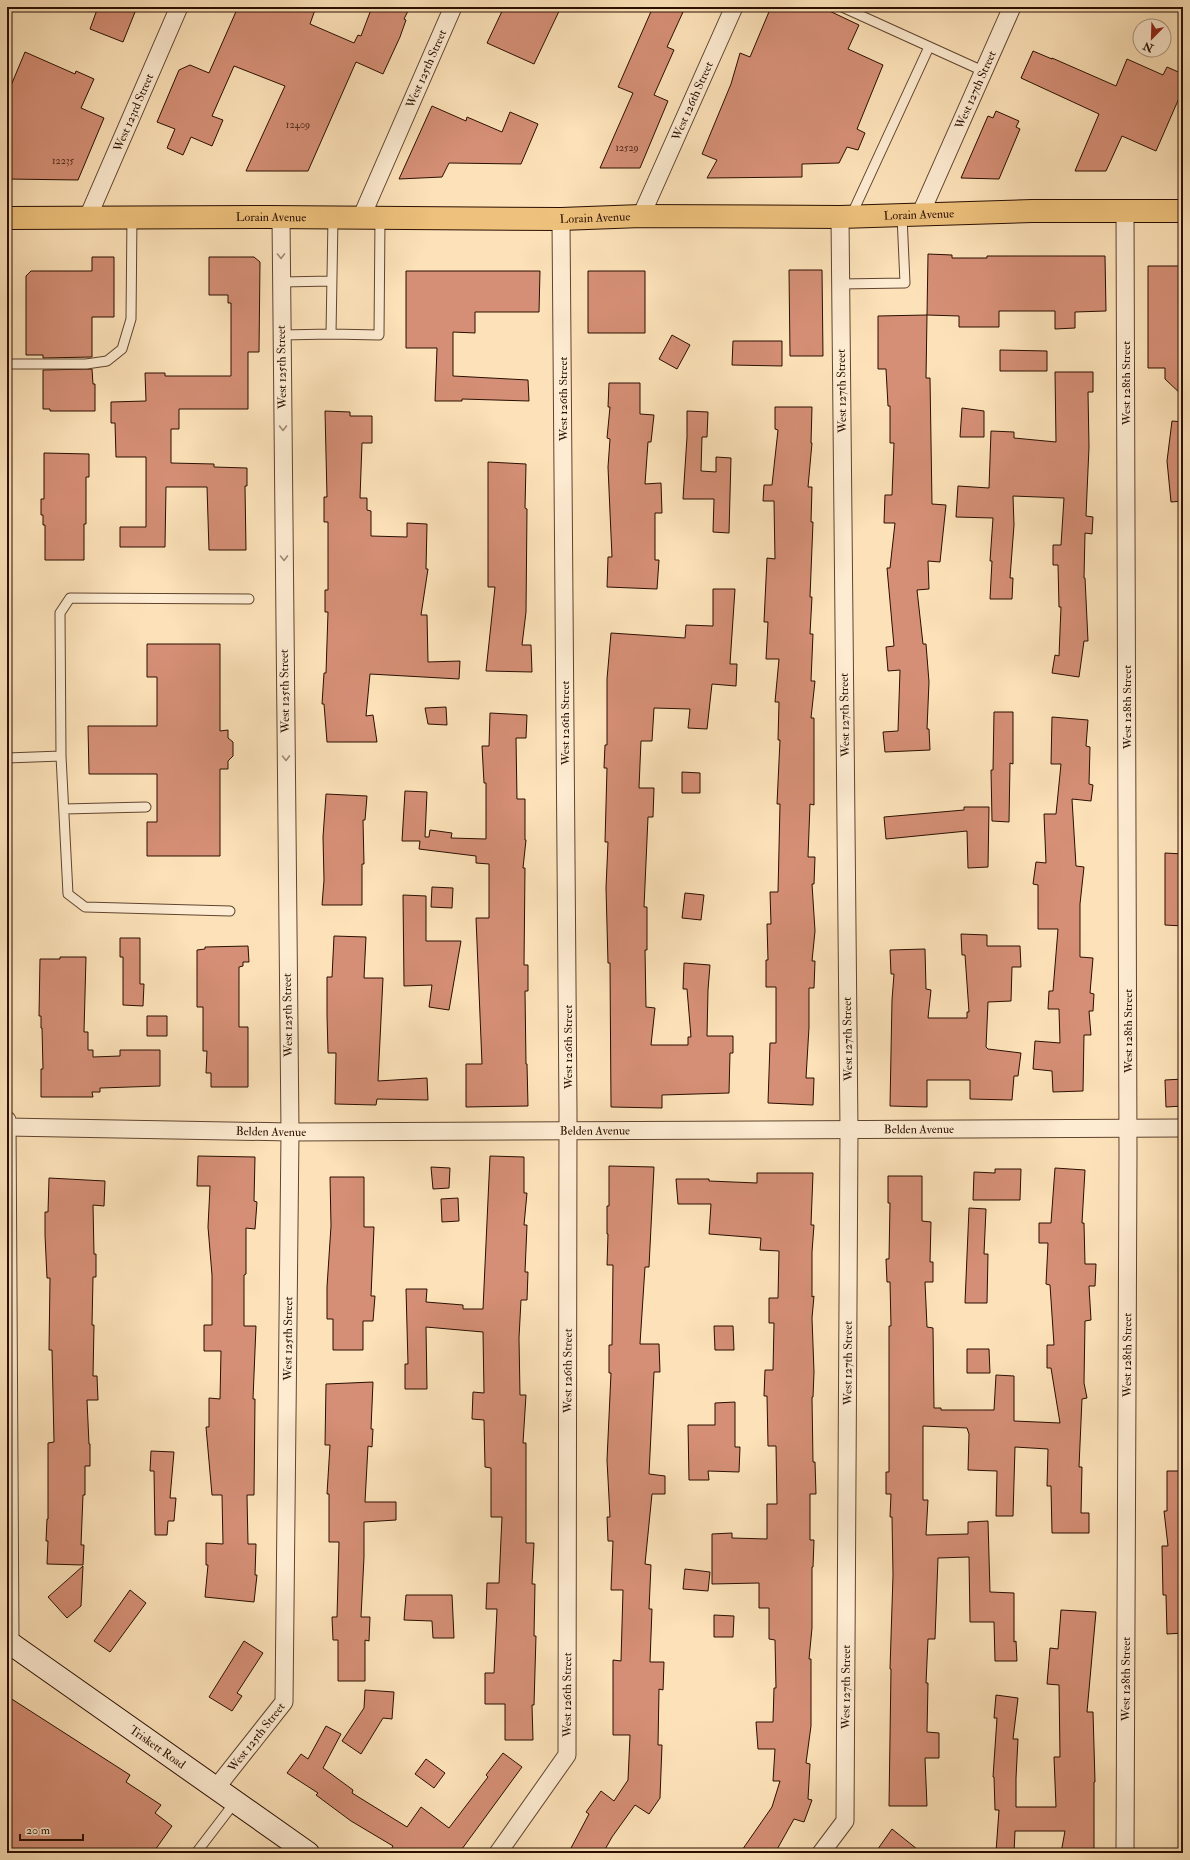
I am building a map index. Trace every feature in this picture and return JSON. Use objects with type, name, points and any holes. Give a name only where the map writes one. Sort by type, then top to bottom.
[{"type":"main road","name":"Lorain Avenue","points":[[7,218],[281,217],[561,219],[641,216],[845,217],[1125,210],[1183,211]]},
{"type":"street","name":"West 123rd Street","points":[[88,217],[179,7]]},
{"type":"street","name":"West 125th Street","points":[[371,218],[453,7]]},
{"type":"street","name":"West 126th Street","points":[[641,216],[734,7]]},
{"type":"street","name":"West 127th Street","points":[[911,216],[983,71],[1012,7]]},
{"type":"street","name":"West 128th Street","points":[[1125,210],[1128,1128],[1125,1853]]},
{"type":"street","name":"West 125th Street","points":[[216,1788],[284,1702],[290,1132],[281,217]]},
{"type":"street","name":"West 127th Street","points":[[821,1853],[845,1821],[848,1130],[840,284],[845,217]]},
{"type":"street","name":"West 126th Street","points":[[498,1853],[567,1756],[568,1132],[561,219]]},
{"type":"street","points":[[7,1120],[8,1644]]},
{"type":"street","name":"Belden Avenue","points":[[7,1127],[290,1132],[568,1132],[1183,1128]]},
{"type":"street","name":"Triskett Road","points":[[8,1644],[308,1853]]},
{"type":"lane","points":[[842,7],[983,71]]},
{"type":"lane","points":[[845,217],[929,47]]},
{"type":"lane","points":[[840,284],[905,283],[911,216]]},
{"type":"lane","points":[[7,364],[86,364],[107,361],[122,348],[131,319],[132,218]]},
{"type":"lane","points":[[331,334],[333,218]]},
{"type":"lane","points":[[282,335],[378,335],[371,218]]},
{"type":"lane","points":[[282,282],[331,281]]},
{"type":"lane","points":[[230,911],[85,907],[68,894],[61,756],[60,613],[70,598],[249,599]]},
{"type":"lane","points":[[7,758],[61,756]]},
{"type":"lane","points":[[64,809],[146,807]]},
{"type":"lane","points":[[196,1853],[235,1802]]},
{"type":"building","points":[[98,7],[137,7],[123,42],[90,29]]},
{"type":"building","points":[[238,7],[316,7],[310,24],[354,43],[358,35],[361,36],[372,7],[410,7],[404,19],[406,20],[400,37],[383,74],[356,62],[308,171],[246,171],[285,86],[234,66],[212,116],[223,120],[212,146],[191,137],[183,155],[167,148],[175,129],[157,122],[179,70],[190,65],[209,73]]},
{"type":"building","points":[[504,7],[561,7],[534,64],[487,43]]},
{"type":"building","points":[[653,7],[672,7],[683,12],[667,47],[674,50],[654,95],[668,101],[640,168],[600,168],[633,93],[618,87]]},
{"type":"building","points":[[771,7],[821,7],[859,25],[848,49],[883,65],[857,129],[865,133],[858,150],[847,147],[839,163],[802,164],[802,177],[707,178],[717,160],[702,154],[731,84],[740,53],[750,57]]},
{"type":"building","points":[[1033,51],[1116,86],[1127,59],[1163,75],[1167,67],[1183,74],[1183,89],[1156,151],[1122,136],[1106,171],[1075,171],[1099,114],[1021,78]]},
{"type":"building","points":[[25,52],[75,74],[76,71],[94,79],[81,108],[104,118],[78,180],[7,179],[7,95]]},
{"type":"building","points":[[432,106],[466,121],[467,117],[502,132],[510,112],[538,124],[521,164],[449,163],[442,177],[399,179]]},
{"type":"building","points":[[996,111],[1019,121],[1016,127],[1020,129],[999,179],[961,178],[988,116],[993,118]]},
{"type":"building","points":[[928,254],[952,255],[952,258],[987,258],[987,256],[1105,256],[1106,311],[1075,312],[1075,328],[1055,329],[1055,311],[999,311],[999,327],[959,327],[959,316],[927,315]]},
{"type":"building","points":[[92,257],[114,257],[114,317],[92,317],[92,357],[43,358],[43,355],[26,355],[26,276],[31,271],[92,271]]},
{"type":"building","points":[[209,257],[254,257],[260,262],[259,352],[248,352],[248,409],[179,409],[179,429],[171,429],[171,463],[214,464],[214,467],[247,468],[247,486],[245,486],[246,550],[209,550],[207,487],[166,487],[165,547],[120,547],[120,527],[146,527],[146,457],[116,457],[115,423],[111,423],[111,402],[146,401],[145,373],[165,373],[165,376],[231,376],[231,303],[228,303],[228,295],[209,295]]},
{"type":"building","points":[[1148,266],[1183,266],[1183,396],[1165,379],[1165,368],[1148,368]]},
{"type":"building","points":[[789,270],[822,270],[823,356],[790,356]]},
{"type":"building","points":[[406,271],[540,271],[539,312],[475,312],[475,333],[453,332],[453,376],[528,380],[529,401],[462,399],[462,401],[435,401],[437,348],[406,348]]},
{"type":"building","points":[[588,271],[645,271],[645,333],[588,333]]},
{"type":"building","points":[[927,315],[926,378],[930,378],[932,504],[946,505],[940,562],[928,561],[929,589],[917,590],[923,644],[926,644],[929,682],[927,729],[929,729],[930,750],[885,752],[883,732],[898,731],[900,670],[888,671],[886,647],[894,646],[887,568],[890,568],[895,523],[884,523],[885,495],[892,495],[894,443],[890,443],[890,406],[888,406],[886,369],[878,369],[878,316]]},
{"type":"building","points":[[672,335],[690,345],[677,369],[659,359]]},
{"type":"building","points":[[733,341],[782,341],[782,366],[732,365]]},
{"type":"building","points":[[1000,350],[1047,351],[1047,371],[1000,371]]},
{"type":"building","points":[[92,369],[93,384],[95,384],[95,411],[50,411],[50,409],[43,409],[43,370]]},
{"type":"building","points":[[1055,372],[1093,372],[1093,392],[1088,392],[1089,447],[1086,516],[1093,517],[1092,534],[1085,533],[1084,578],[1088,641],[1084,641],[1079,677],[1052,673],[1055,655],[1059,656],[1061,607],[1059,607],[1058,565],[1053,565],[1053,545],[1061,545],[1064,498],[1013,496],[1014,525],[1010,578],[1013,578],[1012,599],[990,599],[992,561],[990,561],[993,518],[956,517],[958,486],[989,488],[991,431],[1014,432],[1014,438],[1056,442]]},
{"type":"building","points":[[609,383],[640,383],[640,414],[654,415],[651,442],[648,442],[645,484],[661,483],[662,513],[655,513],[655,560],[659,560],[657,589],[607,587],[608,557],[612,557],[608,467],[610,439],[607,438],[610,407],[608,407]]},
{"type":"building","points":[[775,407],[812,407],[812,443],[808,487],[812,487],[811,522],[813,522],[810,634],[813,634],[811,681],[815,681],[811,718],[814,718],[814,805],[810,804],[808,857],[815,857],[814,884],[812,884],[815,931],[812,961],[815,961],[814,988],[809,988],[809,1027],[806,1078],[814,1078],[813,1105],[768,1103],[770,1043],[776,1043],[776,987],[766,987],[766,960],[768,960],[767,924],[771,924],[770,892],[778,892],[780,804],[777,804],[780,740],[778,740],[779,702],[775,702],[779,659],[766,659],[768,622],[764,622],[767,558],[775,559],[774,501],[763,501],[764,485],[772,485],[778,430],[775,429]]},
{"type":"building","points":[[962,408],[984,411],[984,437],[960,437]]},
{"type":"building","points":[[325,411],[350,412],[350,416],[372,416],[372,443],[362,443],[360,498],[367,498],[367,510],[371,511],[371,536],[407,537],[407,523],[427,524],[426,569],[428,569],[421,615],[427,615],[428,662],[460,661],[459,679],[370,674],[366,716],[373,715],[377,742],[327,742],[324,704],[322,704],[324,673],[326,673],[328,612],[325,612],[325,590],[328,590],[328,522],[324,522],[324,497],[327,497]]},
{"type":"building","points":[[687,411],[708,412],[707,437],[702,437],[701,471],[716,472],[716,457],[731,458],[729,533],[713,532],[714,499],[683,499]]},
{"type":"building","points":[[1172,421],[1183,422],[1183,501],[1171,502],[1167,461]]},
{"type":"building","points":[[44,453],[89,454],[89,477],[86,477],[84,560],[45,560],[45,525],[43,525],[43,515],[41,515],[41,499],[44,499]]},
{"type":"building","points":[[488,462],[526,464],[526,612],[522,645],[531,645],[532,672],[486,671],[495,587],[488,587]]},
{"type":"building","points":[[713,589],[735,589],[730,664],[737,664],[736,686],[712,684],[707,729],[688,728],[690,709],[654,708],[652,741],[641,741],[639,788],[654,788],[653,817],[648,817],[644,907],[647,907],[647,950],[645,950],[646,1007],[655,1008],[651,1045],[688,1045],[688,1037],[691,1037],[687,989],[683,989],[684,963],[710,965],[707,1036],[733,1036],[733,1053],[730,1053],[729,1093],[662,1095],[662,1108],[611,1107],[610,963],[608,963],[606,888],[608,842],[605,842],[607,768],[604,768],[605,745],[607,745],[607,679],[611,633],[685,638],[686,625],[713,626]]},
{"type":"building","points":[[147,644],[220,644],[220,731],[228,730],[228,738],[233,742],[233,756],[228,761],[228,769],[220,769],[220,856],[147,856],[147,822],[157,822],[157,774],[89,774],[88,726],[157,726],[157,677],[147,677]]},
{"type":"building","points":[[446,707],[447,725],[428,724],[425,708]]},
{"type":"building","points":[[994,712],[1013,712],[1013,764],[1010,763],[1009,822],[992,821],[991,770],[993,770]]},
{"type":"building","points":[[490,713],[527,715],[526,738],[516,738],[517,799],[525,799],[526,840],[523,868],[525,868],[524,965],[528,965],[528,991],[525,991],[528,1106],[466,1107],[466,1064],[482,1064],[476,918],[489,918],[489,864],[476,863],[476,856],[419,849],[420,841],[402,841],[405,791],[427,792],[425,837],[429,837],[430,830],[452,833],[451,838],[486,839],[486,783],[484,783],[482,746],[489,746]]},
{"type":"building","points":[[1052,717],[1088,720],[1086,746],[1090,747],[1089,784],[1093,785],[1091,801],[1072,799],[1076,866],[1084,867],[1080,904],[1080,957],[1093,958],[1090,993],[1094,994],[1093,1011],[1089,1011],[1091,1035],[1084,1035],[1083,1091],[1053,1092],[1052,1071],[1033,1069],[1035,1041],[1060,1043],[1059,1009],[1048,1009],[1049,991],[1053,991],[1058,929],[1038,929],[1038,885],[1033,884],[1036,862],[1046,863],[1044,814],[1056,814],[1061,764],[1051,764]]},
{"type":"building","points":[[682,772],[700,773],[700,793],[682,793]]},
{"type":"building","points":[[326,794],[367,796],[365,820],[363,820],[364,864],[362,864],[362,905],[322,905],[324,880],[323,837]]},
{"type":"building","points":[[964,807],[989,807],[988,867],[968,868],[967,831],[886,839],[884,817],[964,810]]},
{"type":"building","points":[[1165,853],[1183,854],[1183,926],[1165,925]]},
{"type":"building","points":[[432,887],[453,888],[452,908],[431,907]]},
{"type":"building","points":[[685,893],[704,895],[701,920],[682,918]]},
{"type":"building","points":[[403,895],[426,896],[426,941],[461,941],[449,1010],[429,1007],[432,985],[404,986]]},
{"type":"building","points":[[961,934],[987,935],[987,946],[1020,946],[1021,967],[1012,967],[1011,1001],[988,1002],[986,1047],[988,1049],[1021,1053],[1018,1076],[1014,1076],[1012,1100],[970,1099],[970,1080],[927,1080],[927,1107],[890,1106],[892,1000],[894,974],[891,974],[890,950],[925,949],[926,989],[931,990],[928,1018],[967,1018],[967,1012],[969,1012],[965,955],[962,955]]},
{"type":"building","points":[[334,936],[366,937],[364,978],[383,978],[378,1081],[427,1078],[428,1100],[377,1099],[376,1105],[335,1104],[336,1053],[328,1053],[327,1015],[327,977],[332,977]]},
{"type":"building","points":[[120,938],[140,938],[140,984],[144,984],[143,1006],[123,1005],[123,957],[120,957]]},
{"type":"building","points":[[248,946],[249,962],[243,962],[243,966],[239,967],[239,1027],[248,1027],[248,1087],[211,1087],[211,1073],[206,1073],[207,1051],[203,1051],[203,1007],[197,1007],[197,950],[205,949],[205,947]]},
{"type":"building","points":[[60,957],[86,957],[84,1032],[88,1032],[88,1050],[93,1050],[93,1057],[120,1056],[120,1050],[160,1050],[160,1086],[100,1088],[100,1092],[92,1092],[93,1097],[41,1097],[41,1069],[43,1069],[42,1028],[41,1016],[39,1016],[40,959],[60,959]]},
{"type":"building","points":[[147,1016],[167,1016],[167,1036],[147,1036]]},
{"type":"building","points":[[1183,1079],[1183,1106],[1166,1107],[1165,1080]]},
{"type":"building","points":[[198,1156],[255,1157],[254,1201],[257,1202],[255,1229],[246,1228],[246,1274],[244,1275],[244,1326],[256,1326],[253,1399],[255,1399],[254,1495],[247,1495],[248,1544],[256,1544],[255,1575],[257,1575],[254,1602],[205,1597],[208,1565],[206,1565],[206,1543],[223,1544],[222,1495],[212,1495],[206,1427],[209,1427],[209,1398],[220,1399],[221,1351],[204,1351],[204,1325],[212,1325],[212,1275],[208,1227],[210,1186],[197,1186]]},
{"type":"building","points":[[490,1156],[524,1157],[524,1193],[527,1193],[524,1225],[527,1225],[525,1272],[528,1272],[527,1300],[521,1300],[519,1338],[520,1395],[526,1395],[523,1443],[526,1443],[526,1543],[534,1543],[532,1584],[535,1584],[534,1636],[536,1636],[534,1705],[532,1705],[533,1740],[505,1740],[505,1704],[485,1704],[485,1673],[494,1673],[497,1609],[486,1609],[487,1583],[499,1583],[502,1517],[491,1517],[491,1468],[485,1467],[484,1420],[472,1419],[473,1392],[484,1393],[483,1332],[426,1327],[427,1389],[405,1389],[405,1364],[408,1364],[406,1289],[427,1289],[426,1302],[463,1305],[463,1309],[483,1309]]},
{"type":"building","points":[[609,1166],[654,1167],[649,1267],[645,1267],[640,1344],[659,1344],[660,1372],[654,1372],[649,1474],[665,1476],[665,1494],[652,1494],[645,1564],[651,1565],[649,1609],[652,1609],[650,1662],[664,1662],[663,1690],[659,1689],[658,1745],[662,1745],[660,1798],[649,1814],[635,1805],[612,1837],[603,1853],[580,1853],[571,1848],[589,1814],[586,1812],[601,1791],[614,1801],[628,1780],[630,1735],[613,1735],[613,1660],[621,1661],[623,1590],[611,1590],[613,1541],[608,1541],[607,1517],[610,1517],[607,1460],[611,1373],[609,1373],[609,1345],[612,1345],[613,1265],[607,1265]]},
{"type":"building","points":[[431,1167],[450,1168],[449,1188],[433,1189]]},
{"type":"building","points":[[1055,1168],[1085,1170],[1082,1223],[1084,1223],[1085,1264],[1096,1264],[1095,1286],[1089,1286],[1091,1320],[1085,1321],[1084,1383],[1087,1398],[1082,1399],[1079,1467],[1082,1467],[1081,1513],[1089,1513],[1089,1533],[1052,1533],[1051,1486],[1047,1486],[1048,1449],[1015,1447],[1013,1516],[996,1516],[997,1471],[968,1470],[969,1434],[967,1428],[923,1426],[923,1500],[928,1500],[926,1535],[968,1534],[968,1522],[988,1521],[990,1592],[1014,1593],[1014,1642],[1016,1641],[1017,1661],[995,1661],[994,1622],[970,1622],[969,1557],[938,1558],[935,1639],[928,1639],[926,1683],[928,1683],[927,1732],[939,1733],[939,1758],[925,1758],[927,1806],[889,1806],[890,1669],[893,1575],[892,1517],[890,1517],[891,1494],[886,1494],[886,1472],[889,1472],[889,1326],[891,1326],[890,1282],[887,1282],[886,1259],[889,1259],[890,1203],[888,1203],[888,1176],[922,1176],[922,1221],[931,1222],[930,1262],[933,1262],[933,1282],[925,1282],[927,1327],[933,1328],[934,1408],[941,1408],[941,1410],[994,1410],[996,1375],[1014,1376],[1014,1421],[1060,1423],[1051,1368],[1047,1368],[1047,1345],[1054,1345],[1050,1285],[1046,1284],[1048,1243],[1039,1243],[1039,1223],[1051,1223]]},
{"type":"building","points":[[995,1169],[1021,1169],[1020,1200],[973,1200],[974,1172],[995,1173]]},
{"type":"building","points":[[757,1173],[813,1173],[811,1225],[814,1225],[812,1252],[812,1297],[814,1296],[812,1318],[814,1372],[812,1397],[813,1462],[815,1462],[816,1494],[810,1494],[810,1540],[814,1540],[812,1567],[812,1628],[809,1659],[811,1659],[811,1726],[806,1763],[810,1764],[808,1799],[812,1800],[804,1822],[794,1819],[775,1853],[740,1853],[772,1807],[780,1781],[773,1781],[775,1749],[758,1749],[756,1722],[773,1722],[774,1688],[776,1688],[775,1640],[769,1639],[769,1608],[759,1608],[759,1583],[712,1584],[712,1534],[732,1533],[732,1538],[767,1539],[767,1504],[777,1504],[776,1446],[768,1446],[767,1396],[764,1396],[765,1370],[773,1370],[774,1323],[769,1323],[769,1298],[778,1298],[779,1251],[760,1250],[761,1238],[709,1234],[711,1204],[678,1204],[676,1179],[709,1179],[709,1181],[757,1183]]},
{"type":"building","points":[[330,1177],[364,1177],[364,1227],[374,1227],[371,1296],[375,1296],[373,1321],[363,1321],[363,1350],[333,1350],[333,1319],[327,1319],[327,1287],[331,1226]]},
{"type":"building","points":[[49,1178],[105,1181],[104,1206],[93,1205],[96,1277],[93,1277],[93,1376],[97,1376],[98,1400],[87,1400],[90,1466],[85,1466],[85,1495],[83,1495],[81,1545],[84,1545],[83,1565],[47,1564],[48,1443],[54,1442],[52,1350],[49,1350],[50,1278],[47,1278],[45,1235],[45,1212],[48,1212]]},
{"type":"building","points":[[458,1198],[459,1221],[442,1222],[441,1199]]},
{"type":"building","points":[[969,1208],[986,1209],[984,1254],[988,1254],[987,1303],[965,1303]]},
{"type":"building","points":[[714,1326],[733,1326],[734,1350],[715,1350]]},
{"type":"building","points":[[967,1349],[989,1349],[990,1373],[967,1373]]},
{"type":"building","points":[[373,1382],[371,1429],[373,1429],[372,1447],[368,1446],[365,1502],[396,1502],[396,1520],[364,1522],[361,1617],[370,1617],[369,1641],[365,1640],[365,1681],[338,1681],[338,1640],[333,1640],[332,1617],[337,1617],[339,1542],[329,1542],[329,1494],[327,1494],[330,1445],[325,1445],[326,1384]]},
{"type":"building","points":[[735,1402],[735,1447],[740,1447],[739,1472],[708,1471],[709,1480],[689,1480],[688,1425],[715,1425],[715,1403]]},
{"type":"building","points":[[151,1451],[174,1452],[170,1498],[176,1498],[174,1521],[168,1521],[167,1535],[155,1535],[154,1471],[150,1471]]},
{"type":"building","points":[[1167,1471],[1183,1471],[1183,1633],[1167,1634],[1166,1595],[1163,1595],[1162,1546],[1168,1546],[1164,1511],[1167,1511]]},
{"type":"building","points":[[83,1566],[81,1606],[67,1618],[48,1597]]},
{"type":"building","points":[[685,1569],[710,1572],[708,1591],[683,1589]]},
{"type":"building","points":[[130,1590],[146,1603],[110,1652],[94,1641]]},
{"type":"building","points":[[406,1595],[452,1595],[454,1638],[433,1638],[432,1621],[404,1620]]},
{"type":"building","points":[[1061,1610],[1096,1612],[1087,1712],[1093,1712],[1095,1782],[1094,1853],[1061,1853],[1065,1831],[1015,1831],[1014,1853],[996,1852],[999,1810],[995,1810],[993,1777],[997,1718],[994,1718],[996,1695],[1018,1698],[1013,1739],[1018,1739],[1016,1807],[1056,1807],[1054,1757],[1060,1757],[1059,1685],[1047,1684],[1050,1648],[1058,1649]]},
{"type":"building","points":[[714,1615],[734,1616],[733,1637],[714,1637]]},
{"type":"building","points":[[244,1641],[263,1653],[237,1693],[242,1696],[232,1711],[209,1697]]},
{"type":"building","points":[[365,1690],[394,1692],[392,1719],[383,1718],[361,1754],[342,1741],[364,1708]]},
{"type":"building","points":[[7,1696],[130,1775],[126,1782],[161,1805],[155,1813],[172,1826],[153,1853],[7,1853]]},
{"type":"building","points":[[326,1726],[341,1734],[323,1768],[353,1790],[352,1793],[407,1827],[421,1807],[449,1828],[488,1777],[486,1775],[503,1753],[522,1767],[459,1853],[389,1853],[393,1846],[351,1821],[316,1795],[318,1793],[287,1773],[301,1754],[308,1759]]},
{"type":"building","points":[[426,1759],[445,1773],[434,1788],[415,1774]]},
{"type":"building","points":[[892,1829],[922,1853],[875,1853]]}]
